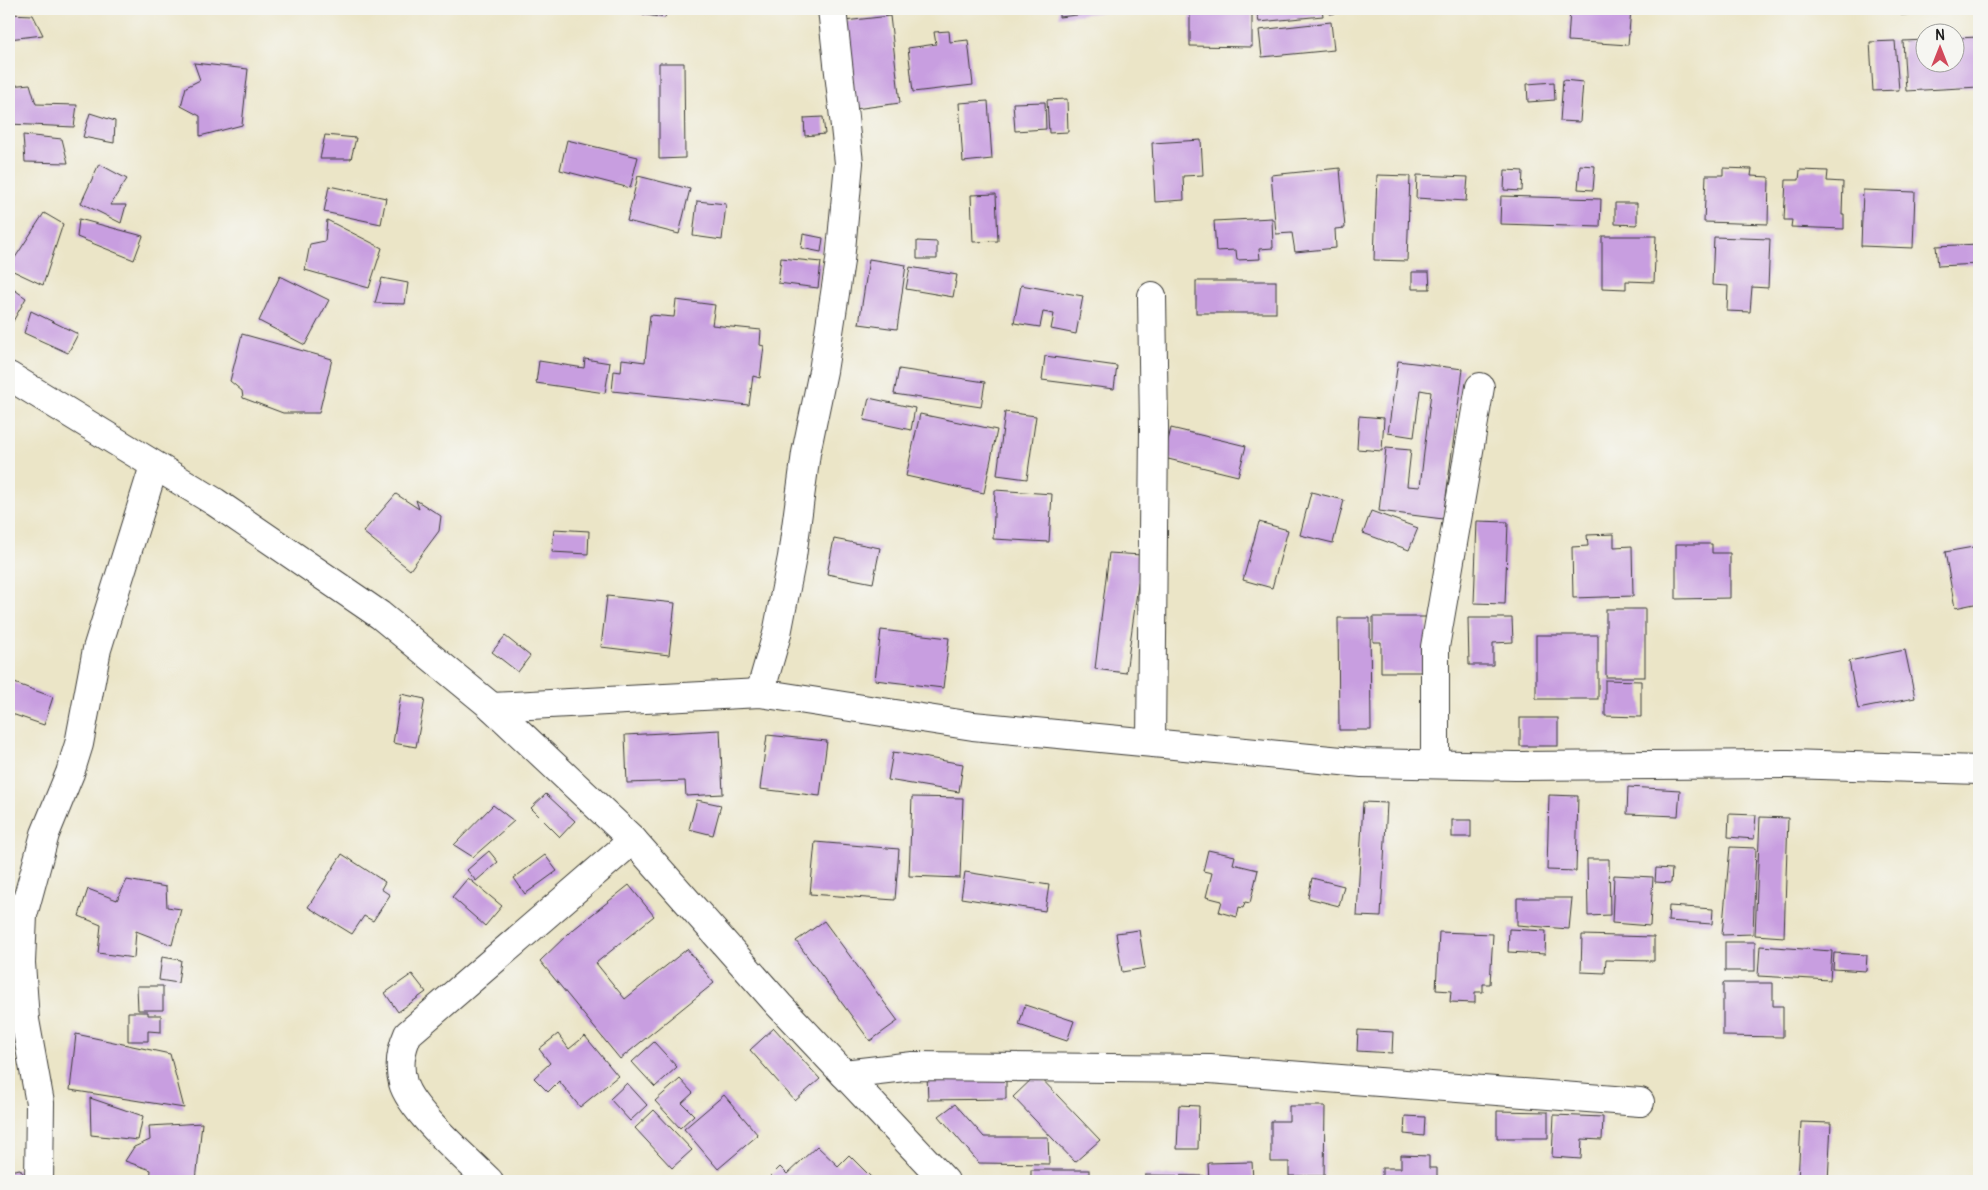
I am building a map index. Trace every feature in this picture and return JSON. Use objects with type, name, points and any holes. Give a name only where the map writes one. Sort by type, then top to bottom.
[{"type":"street","points":[[760,693],[777,634],[790,566],[806,453],[824,371],[840,261],[848,163],[832,9]]},
{"type":"street","points":[[1151,742],[1154,428],[1152,296]]},
{"type":"street","points":[[9,376],[215,502],[380,615],[492,708],[633,840],[844,1074],[945,1181]]},
{"type":"street","points":[[1435,764],[1435,647],[1480,387]]},
{"type":"street","points":[[39,1181],[40,1103],[25,1020],[21,963],[23,915],[45,834],[70,773],[79,744],[97,650],[154,466]]},
{"type":"street","points":[[492,708],[760,693],[973,726],[1362,764],[1789,764],[1979,770]]},
{"type":"street","points":[[489,1181],[430,1123],[410,1096],[403,1085],[400,1051],[408,1034],[633,840]]},
{"type":"street","points":[[844,1074],[913,1066],[1210,1069],[1640,1102]]},
{"type":"building","points":[[623,9],[667,9],[665,18],[622,11]]},
{"type":"building","points":[[1059,9],[1121,9],[1121,10],[1059,17]]},
{"type":"building","points":[[1190,9],[1252,9],[1252,47],[1190,46]]},
{"type":"building","points":[[1256,9],[1322,9],[1323,16],[1259,22]]},
{"type":"building","points":[[1329,9],[1360,9],[1360,10],[1330,14]]},
{"type":"building","points":[[1570,9],[1631,9],[1628,45],[1568,41]]},
{"type":"building","points":[[1900,9],[1974,9],[1974,10],[1901,15]]},
{"type":"building","points":[[9,14],[33,15],[43,35],[9,39]]},
{"type":"building","points":[[890,16],[900,103],[855,109],[844,21]]},
{"type":"building","points":[[1331,22],[1334,50],[1262,57],[1259,30]]},
{"type":"building","points":[[949,31],[950,42],[968,40],[973,85],[913,92],[908,48],[936,44],[934,32]]},
{"type":"building","points":[[1979,37],[1979,87],[1906,91],[1903,41],[1916,40],[1916,72],[1966,72],[1966,38]]},
{"type":"building","points":[[1895,41],[1899,90],[1873,91],[1870,42]]},
{"type":"building","points":[[194,63],[248,69],[242,125],[200,136],[200,116],[181,106],[186,87],[200,80]]},
{"type":"building","points":[[659,63],[684,63],[685,158],[659,159]]},
{"type":"building","points":[[1563,80],[1583,82],[1580,122],[1560,121]]},
{"type":"building","points":[[1554,82],[1555,100],[1528,102],[1527,84]]},
{"type":"building","points":[[30,84],[36,104],[77,105],[74,127],[9,124],[9,86]]},
{"type":"building","points":[[1067,99],[1068,132],[1049,133],[1047,100]]},
{"type":"building","points":[[988,101],[992,159],[963,162],[959,103]]},
{"type":"building","points":[[1045,102],[1046,129],[1015,131],[1013,103]]},
{"type":"building","points":[[90,113],[115,121],[114,143],[83,137]]},
{"type":"building","points":[[823,117],[825,134],[805,136],[804,118]]},
{"type":"building","points":[[23,135],[62,139],[68,163],[25,162]]},
{"type":"building","points":[[325,135],[356,138],[351,159],[320,159]]},
{"type":"building","points":[[567,140],[638,157],[630,188],[560,170]]},
{"type":"building","points":[[1201,140],[1203,175],[1183,176],[1184,200],[1155,202],[1152,143]]},
{"type":"building","points":[[99,164],[127,179],[110,205],[126,205],[121,223],[81,203]]},
{"type":"building","points":[[1580,165],[1595,166],[1593,190],[1578,189]]},
{"type":"building","points":[[1340,168],[1345,228],[1335,229],[1336,248],[1295,252],[1292,233],[1276,234],[1271,175]]},
{"type":"building","points":[[1723,168],[1752,169],[1751,176],[1769,177],[1768,224],[1704,222],[1706,175],[1723,175]]},
{"type":"building","points":[[1505,170],[1523,171],[1522,191],[1504,190]]},
{"type":"building","points":[[1800,170],[1828,171],[1827,181],[1843,182],[1842,215],[1844,215],[1844,229],[1791,227],[1792,220],[1784,220],[1786,180],[1799,180]]},
{"type":"building","points":[[1377,175],[1410,176],[1407,261],[1374,260]]},
{"type":"building","points":[[1417,175],[1468,177],[1466,201],[1416,198]]},
{"type":"building","points":[[638,176],[690,189],[679,234],[627,221]]},
{"type":"building","points":[[329,186],[386,198],[381,224],[324,212]]},
{"type":"building","points":[[1863,190],[1915,192],[1913,248],[1861,246]]},
{"type":"building","points":[[996,194],[998,241],[973,242],[971,195]]},
{"type":"building","points":[[1501,196],[1601,199],[1600,227],[1500,224]]},
{"type":"building","points":[[697,201],[726,204],[722,240],[693,236]]},
{"type":"building","points":[[1615,203],[1637,203],[1637,225],[1615,224]]},
{"type":"building","points":[[44,213],[63,224],[43,285],[9,269],[9,267]]},
{"type":"building","points":[[1272,218],[1273,248],[1259,249],[1260,259],[1237,260],[1236,250],[1216,251],[1214,221]]},
{"type":"building","points":[[79,219],[143,236],[134,260],[77,237]]},
{"type":"building","points":[[327,220],[382,248],[369,288],[305,270],[310,244],[325,241]]},
{"type":"building","points":[[803,234],[823,238],[821,252],[801,248]]},
{"type":"building","points":[[1602,236],[1656,236],[1654,282],[1626,281],[1626,289],[1602,288]]},
{"type":"building","points":[[1714,237],[1770,239],[1768,288],[1752,287],[1750,312],[1727,311],[1728,286],[1712,285]]},
{"type":"building","points":[[917,241],[937,242],[937,259],[917,259]]},
{"type":"building","points":[[1979,244],[1979,264],[1938,266],[1936,246]]},
{"type":"building","points":[[781,258],[821,262],[818,288],[778,283]]},
{"type":"building","points":[[869,259],[906,265],[897,329],[859,324]]},
{"type":"building","points":[[910,267],[957,275],[953,297],[906,289]]},
{"type":"building","points":[[1412,272],[1429,272],[1430,289],[1412,289]]},
{"type":"building","points":[[280,276],[329,300],[305,345],[259,321]]},
{"type":"building","points":[[382,278],[408,283],[405,304],[375,303]]},
{"type":"building","points":[[1196,281],[1276,281],[1276,313],[1196,313]]},
{"type":"building","points":[[1021,285],[1083,296],[1076,334],[1051,329],[1054,314],[1043,312],[1040,327],[1014,323]]},
{"type":"building","points":[[9,286],[26,298],[12,323],[9,321]]},
{"type":"building","points":[[676,300],[715,305],[712,325],[761,330],[760,345],[764,346],[760,378],[753,376],[749,405],[612,391],[614,371],[621,372],[622,359],[645,362],[650,315],[674,317]]},
{"type":"building","points":[[31,311],[78,334],[68,353],[24,333]]},
{"type":"building","points":[[242,334],[332,359],[319,413],[283,413],[243,398],[242,391],[230,381]]},
{"type":"building","points":[[1045,356],[1117,366],[1114,389],[1042,380]]},
{"type":"building","points":[[585,359],[610,363],[605,393],[536,383],[539,361],[584,368]]},
{"type":"building","points":[[1398,361],[1463,369],[1443,519],[1379,511],[1386,448],[1411,450],[1407,486],[1420,487],[1431,392],[1420,390],[1414,437],[1388,433]]},
{"type":"building","points":[[899,369],[985,382],[981,407],[894,394]]},
{"type":"building","points":[[869,398],[915,408],[911,430],[864,420]]},
{"type":"building","points":[[1005,412],[1036,416],[1027,479],[997,475]]},
{"type":"building","points":[[920,414],[997,430],[984,493],[906,476]]},
{"type":"building","points":[[1359,416],[1384,418],[1382,451],[1357,449]]},
{"type":"building","points":[[1171,428],[1246,446],[1238,476],[1164,458]]},
{"type":"building","points":[[995,490],[1052,494],[1049,542],[993,539]]},
{"type":"building","points":[[1311,492],[1344,500],[1333,543],[1300,535]]},
{"type":"building","points":[[396,494],[419,509],[416,500],[441,516],[439,531],[410,570],[363,532]]},
{"type":"building","points":[[1371,511],[1418,528],[1409,550],[1363,533]]},
{"type":"building","points":[[1477,521],[1508,522],[1505,604],[1474,603]]},
{"type":"building","points":[[1259,522],[1288,530],[1272,588],[1243,580]]},
{"type":"building","points":[[554,529],[589,531],[588,554],[552,552]]},
{"type":"building","points":[[1614,534],[1614,547],[1632,546],[1633,596],[1573,598],[1572,547],[1588,546],[1587,535]]},
{"type":"building","points":[[834,539],[880,548],[873,583],[827,574]]},
{"type":"building","points":[[1676,544],[1712,544],[1712,553],[1730,553],[1730,598],[1676,599]]},
{"type":"building","points":[[1979,546],[1979,603],[1955,608],[1945,552]]},
{"type":"building","points":[[1109,553],[1142,555],[1126,673],[1095,669]]},
{"type":"building","points":[[607,596],[675,603],[669,655],[601,647]]},
{"type":"building","points":[[1606,609],[1645,609],[1645,677],[1606,677]]},
{"type":"building","points":[[1373,617],[1427,617],[1427,672],[1381,672],[1381,642],[1373,642]]},
{"type":"building","points":[[1338,618],[1370,618],[1371,730],[1339,730]]},
{"type":"building","points":[[1468,618],[1512,618],[1513,642],[1493,643],[1493,665],[1469,665]]},
{"type":"building","points":[[881,630],[949,638],[943,688],[875,680]]},
{"type":"building","points":[[1536,635],[1598,635],[1598,699],[1536,699]]},
{"type":"building","points":[[505,636],[530,656],[518,672],[492,652]]},
{"type":"building","points":[[1905,650],[1915,698],[1858,709],[1849,661]]},
{"type":"building","points":[[1605,680],[1641,681],[1641,717],[1605,716]]},
{"type":"building","points":[[9,681],[53,697],[44,725],[9,713]]},
{"type":"building","points":[[401,694],[425,699],[416,747],[393,743]]},
{"type":"building","points":[[1520,718],[1558,718],[1558,746],[1520,746]]},
{"type":"building","points":[[720,730],[723,794],[686,796],[685,781],[627,783],[625,735]]},
{"type":"building","points":[[767,735],[827,741],[820,796],[760,789]]},
{"type":"building","points":[[893,752],[963,764],[959,792],[888,780]]},
{"type":"building","points":[[1628,787],[1680,790],[1678,816],[1627,814]]},
{"type":"building","points":[[546,794],[575,821],[560,837],[531,808]]},
{"type":"building","points":[[1549,795],[1578,796],[1576,871],[1547,870]]},
{"type":"building","points":[[912,797],[963,798],[960,878],[909,876]]},
{"type":"building","points":[[697,800],[721,805],[713,835],[689,829]]},
{"type":"building","points":[[1363,802],[1387,803],[1381,917],[1357,916]]},
{"type":"building","points":[[493,805],[514,821],[473,857],[454,845]]},
{"type":"building","points":[[1729,814],[1756,815],[1754,839],[1728,837]]},
{"type":"building","points":[[1760,817],[1788,818],[1784,937],[1755,935]]},
{"type":"building","points":[[1452,820],[1471,820],[1471,837],[1452,837]]},
{"type":"building","points":[[815,842],[899,849],[895,900],[810,894]]},
{"type":"building","points":[[1730,847],[1756,848],[1753,934],[1722,935]]},
{"type":"building","points":[[1208,850],[1235,856],[1233,864],[1258,870],[1250,903],[1245,902],[1243,908],[1239,907],[1237,917],[1219,912],[1222,901],[1206,897],[1212,873],[1203,871]]},
{"type":"building","points":[[489,851],[498,862],[476,881],[467,870]]},
{"type":"building","points":[[342,854],[385,882],[381,889],[390,895],[373,921],[364,916],[352,934],[308,907]]},
{"type":"building","points":[[545,855],[557,871],[525,894],[514,878]]},
{"type":"building","points":[[1587,859],[1609,859],[1610,915],[1588,916]]},
{"type":"building","points":[[1656,868],[1672,869],[1671,883],[1655,882]]},
{"type":"building","points":[[965,872],[1049,885],[1045,911],[961,898]]},
{"type":"building","points":[[1614,875],[1653,877],[1650,926],[1612,923]]},
{"type":"building","points":[[468,878],[502,906],[485,926],[452,897]]},
{"type":"building","points":[[1312,878],[1344,886],[1339,906],[1308,898]]},
{"type":"building","points":[[127,880],[166,887],[167,907],[181,909],[172,945],[136,931],[134,958],[98,953],[101,925],[79,916],[88,889],[117,900]]},
{"type":"building","points":[[629,885],[654,916],[596,963],[625,999],[687,949],[714,983],[620,1059],[540,961],[569,933]]},
{"type":"building","points":[[1517,898],[1572,898],[1569,929],[1517,925]]},
{"type":"building","points":[[1669,906],[1713,909],[1712,924],[1668,921]]},
{"type":"building","points":[[824,921],[898,1021],[870,1041],[796,941]]},
{"type":"building","points":[[1509,929],[1546,931],[1545,954],[1508,952]]},
{"type":"building","points":[[1139,930],[1145,968],[1122,972],[1116,933]]},
{"type":"building","points":[[1439,932],[1493,934],[1490,984],[1483,984],[1483,992],[1475,992],[1475,1003],[1450,1002],[1451,991],[1436,990]]},
{"type":"building","points":[[1582,935],[1654,937],[1654,961],[1606,960],[1605,973],[1581,972]]},
{"type":"building","points":[[1725,942],[1755,942],[1755,971],[1725,971]]},
{"type":"building","points":[[1760,946],[1832,951],[1830,980],[1758,976]]},
{"type":"building","points":[[1834,953],[1867,955],[1866,971],[1833,969]]},
{"type":"building","points":[[162,957],[181,960],[178,983],[159,980]]},
{"type":"building","points":[[412,974],[426,992],[398,1012],[385,993]]},
{"type":"building","points":[[1723,983],[1773,983],[1773,1006],[1783,1006],[1783,1037],[1723,1036]]},
{"type":"building","points":[[137,986],[163,986],[163,1010],[138,1010]]},
{"type":"building","points":[[1025,1005],[1074,1021],[1067,1041],[1019,1025]]},
{"type":"building","points":[[128,1012],[148,1012],[148,1015],[161,1015],[161,1032],[148,1031],[148,1041],[128,1041]]},
{"type":"building","points":[[774,1028],[820,1079],[795,1101],[750,1050]]},
{"type":"building","points":[[1358,1030],[1393,1032],[1392,1053],[1357,1051]]},
{"type":"building","points":[[76,1034],[170,1054],[184,1108],[70,1090]]},
{"type":"building","points":[[558,1034],[569,1049],[585,1036],[618,1076],[580,1107],[559,1081],[548,1092],[534,1078],[550,1063],[539,1049]]},
{"type":"building","points":[[654,1042],[677,1067],[655,1087],[632,1062]]},
{"type":"building","points":[[1006,1071],[1006,1099],[928,1100],[927,1074]]},
{"type":"building","points":[[1037,1074],[1100,1140],[1075,1162],[1013,1097]]},
{"type":"building","points":[[680,1079],[693,1093],[682,1103],[694,1115],[680,1128],[655,1101]]},
{"type":"building","points":[[627,1083],[647,1105],[630,1121],[610,1099]]},
{"type":"building","points":[[724,1095],[758,1135],[718,1169],[684,1129]]},
{"type":"building","points":[[90,1098],[143,1116],[138,1140],[91,1135]]},
{"type":"building","points":[[955,1104],[984,1137],[1048,1137],[1049,1164],[979,1163],[939,1116]]},
{"type":"building","points":[[1179,1105],[1199,1106],[1198,1149],[1177,1149]]},
{"type":"building","points":[[1289,1106],[1325,1106],[1324,1176],[1289,1176],[1289,1162],[1271,1162],[1271,1121],[1289,1121]]},
{"type":"building","points":[[654,1110],[692,1150],[672,1168],[635,1128]]},
{"type":"building","points":[[1497,1111],[1548,1112],[1548,1138],[1497,1138]]},
{"type":"building","points":[[1554,1115],[1603,1117],[1602,1140],[1582,1139],[1581,1159],[1552,1157]]},
{"type":"building","points":[[1405,1116],[1425,1117],[1424,1136],[1404,1134]]},
{"type":"building","points":[[1801,1122],[1831,1123],[1828,1181],[1798,1181]]},
{"type":"building","points":[[202,1123],[196,1181],[150,1181],[151,1170],[125,1161],[134,1147],[150,1140],[149,1126]]},
{"type":"building","points":[[817,1146],[838,1166],[849,1155],[875,1181],[766,1181],[780,1167],[787,1174]]},
{"type":"building","points":[[1401,1155],[1429,1156],[1429,1168],[1437,1168],[1437,1181],[1382,1181],[1382,1168],[1401,1168]]},
{"type":"building","points":[[1252,1162],[1253,1181],[1209,1181],[1208,1163]]},
{"type":"building","points":[[20,1169],[28,1181],[9,1181],[9,1171]]},
{"type":"building","points":[[1031,1170],[1089,1170],[1089,1181],[1031,1181]]},
{"type":"building","points":[[1145,1175],[1204,1176],[1204,1181],[1145,1181]]}]
